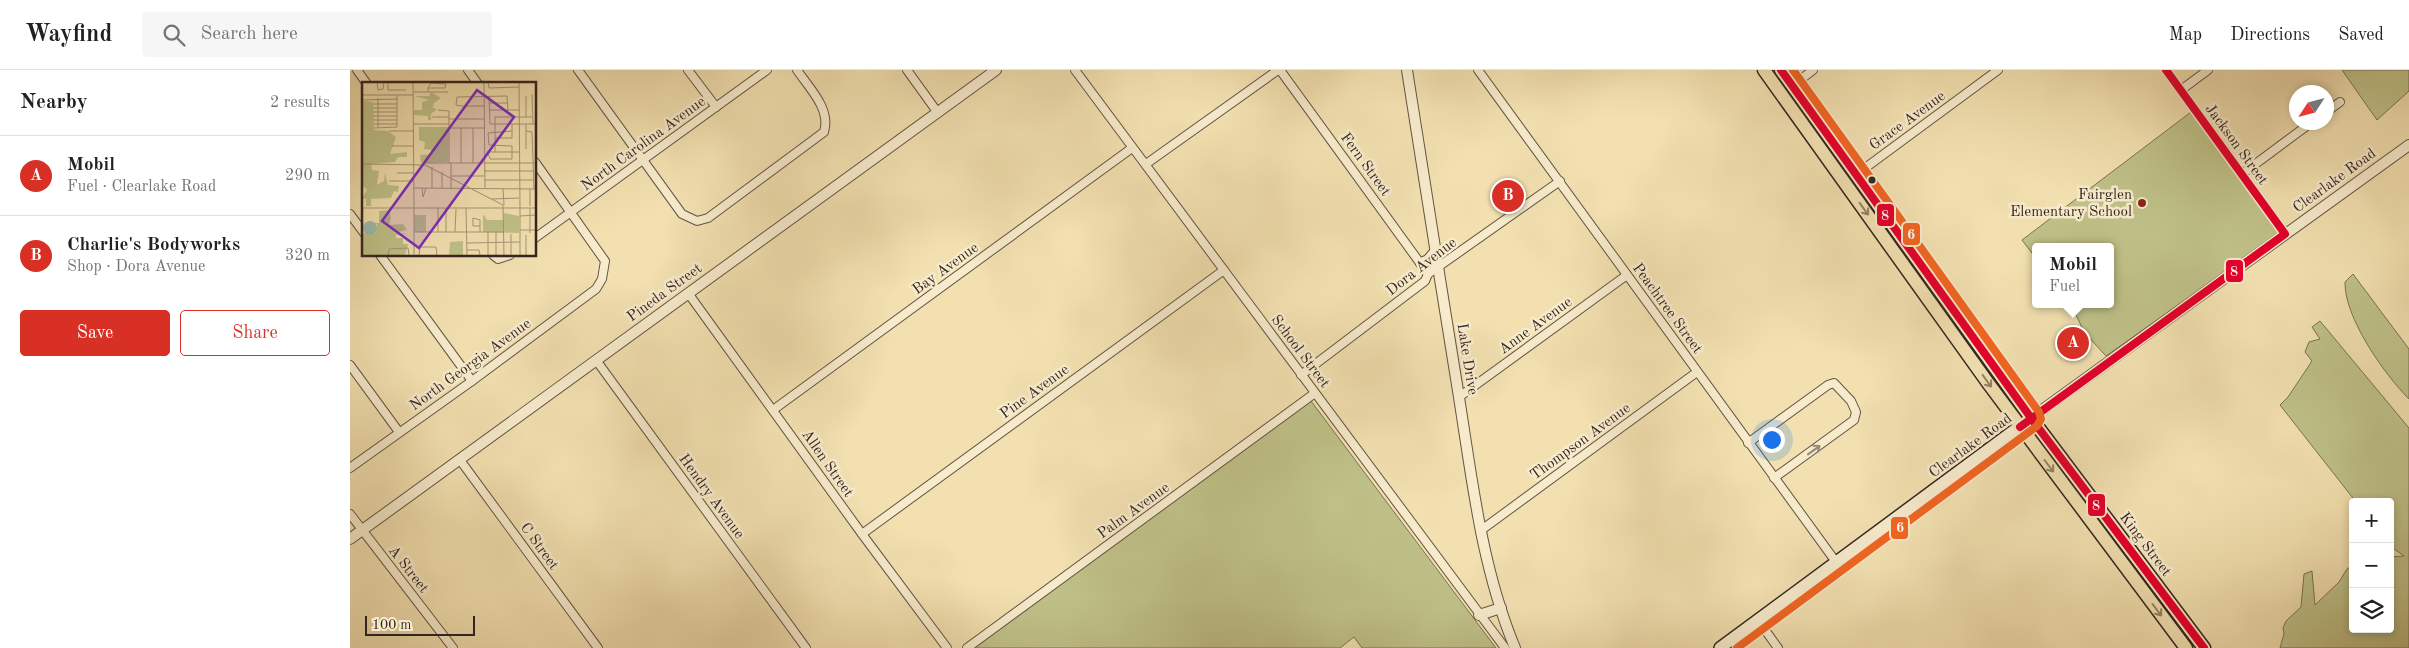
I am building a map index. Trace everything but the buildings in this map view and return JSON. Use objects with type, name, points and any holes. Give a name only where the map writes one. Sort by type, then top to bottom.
[{"type":"main road","name":"King Street","points":[[1764,70],[2020,427],[2186,648]]},
{"type":"main road","points":[[1772,70],[1783,85],[1792,86]]},
{"type":"main road","name":"King Street","points":[[1781,70],[2031,418],[2204,648]]},
{"type":"main road","points":[[1781,94],[1794,100],[1861,192],[1871,194]]},
{"type":"main road","name":"Clearlake Road","points":[[1720,648],[2031,418]]},
{"type":"main road","points":[[2143,592],[2155,582]]},
{"type":"street","points":[[357,70],[366,82]]},
{"type":"street","points":[[468,70],[477,82]]},
{"type":"street","points":[[578,70],[682,214],[697,221],[708,218],[824,132],[827,122],[825,111],[797,70]]},
{"type":"street","points":[[688,70],[716,107]]},
{"type":"street","name":"North Carolina Avenue","points":[[536,237],[644,161],[767,70]]},
{"type":"street","points":[[908,70],[938,113]]},
{"type":"street","name":"Pineda Street","points":[[350,539],[996,70]]},
{"type":"street","name":"School Street","points":[[1075,70],[1505,648]]},
{"type":"street","points":[[1146,164],[1279,70]]},
{"type":"street","name":"Fern Street","points":[[1279,70],[1422,263],[1432,271]]},
{"type":"street","name":"Lake Drive","points":[[1407,70],[1434,253],[1432,271],[1459,397],[1480,531],[1500,608],[1515,648]]},
{"type":"street","name":"Peachtree Street","points":[[1478,70],[1836,562]]},
{"type":"street","points":[[1792,86],[1813,70]]},
{"type":"street","name":"Grace Avenue","points":[[1857,174],[1998,70]]},
{"type":"street","name":"Jackson Street","points":[[2166,70],[2285,234]]},
{"type":"street","points":[[2181,90],[2208,70]]},
{"type":"street","points":[[2334,106],[2340,102]]},
{"type":"street","points":[[2242,174],[2301,130]]},
{"type":"street","name":"Clearlake Road","points":[[2031,418],[2409,145]]},
{"type":"street","name":"Bay Avenue","points":[[773,410],[1132,148]]},
{"type":"street","points":[[536,163],[571,211]]},
{"type":"street","name":"Dora Avenue","points":[[1301,375],[1425,281],[1432,271],[1560,181]]},
{"type":"street","name":"North Georgia Avenue","points":[[350,468],[472,382],[596,289],[602,279],[605,261],[571,211]]},
{"type":"street","points":[[350,214],[362,230]]},
{"type":"street","points":[[1422,263],[1428,260],[1434,253]]},
{"type":"street","points":[[381,256],[472,382]]},
{"type":"street","name":"Pine Avenue","points":[[862,534],[1224,270]]},
{"type":"street","name":"Anne Avenue","points":[[1459,397],[1627,275]]},
{"type":"street","name":"Allen Street","points":[[688,293],[947,648]]},
{"type":"street","name":"Hendry Avenue","points":[[596,360],[806,648]]},
{"type":"street","points":[[350,365],[399,432]]},
{"type":"street","name":"Thompson Avenue","points":[[1480,531],[1697,372]]},
{"type":"street","points":[[1748,443],[1828,385],[1834,383],[1851,401],[1856,412],[1854,420],[1774,478]]},
{"type":"street","name":"Palm Avenue","points":[[967,648],[1315,393]]},
{"type":"street","name":"C Street","points":[[460,460],[598,648]]},
{"type":"street","name":"A Street","points":[[350,514],[453,648]]},
{"type":"street","points":[[1479,615],[1500,608]]},
{"type":"street","points":[[1758,620],[1778,648]]},
{"type":"green space","points":[[2342,70],[2409,70],[2409,91],[2377,120]]},
{"type":"green space","points":[[2191,112],[2280,233],[2106,356],[2084,332],[2073,308],[2114,308],[2114,243],[2032,243],[2032,253],[2022,240]]},
{"type":"green space","points":[[2353,274],[2409,349],[2409,399],[2388,375],[2358,328],[2346,296],[2345,282]]},
{"type":"green space","points":[[2320,321],[2409,428],[2409,648],[2280,648],[2286,621],[2301,607],[2304,574],[2312,571],[2315,605],[2339,582],[2349,568],[2349,633],[2394,633],[2394,557],[2404,556],[2394,549],[2394,498],[2353,498],[2280,405],[2288,397],[2312,361],[2305,352],[2309,342],[2320,339],[2312,327]]},
{"type":"green space","points":[[1311,401],[1496,648],[1362,648],[1354,637],[1340,648],[973,648]]},
{"type":"transit line","name":"8","points":[[1781,70],[2031,418],[2204,648]]},
{"type":"transit line","name":"6","points":[[1737,648],[2037,426],[2041,419],[2039,412],[1793,70]]},
{"type":"transit line","name":"8","points":[[2020,427],[2285,234],[2166,70]]},
{"type":"place","name":"Charlie's Bodyworks","points":[[1508,196]]},
{"type":"place","name":"Fairglen Elementary School","points":[[2142,203]]},
{"type":"place","name":"Mobil","points":[[2073,343]]}]
